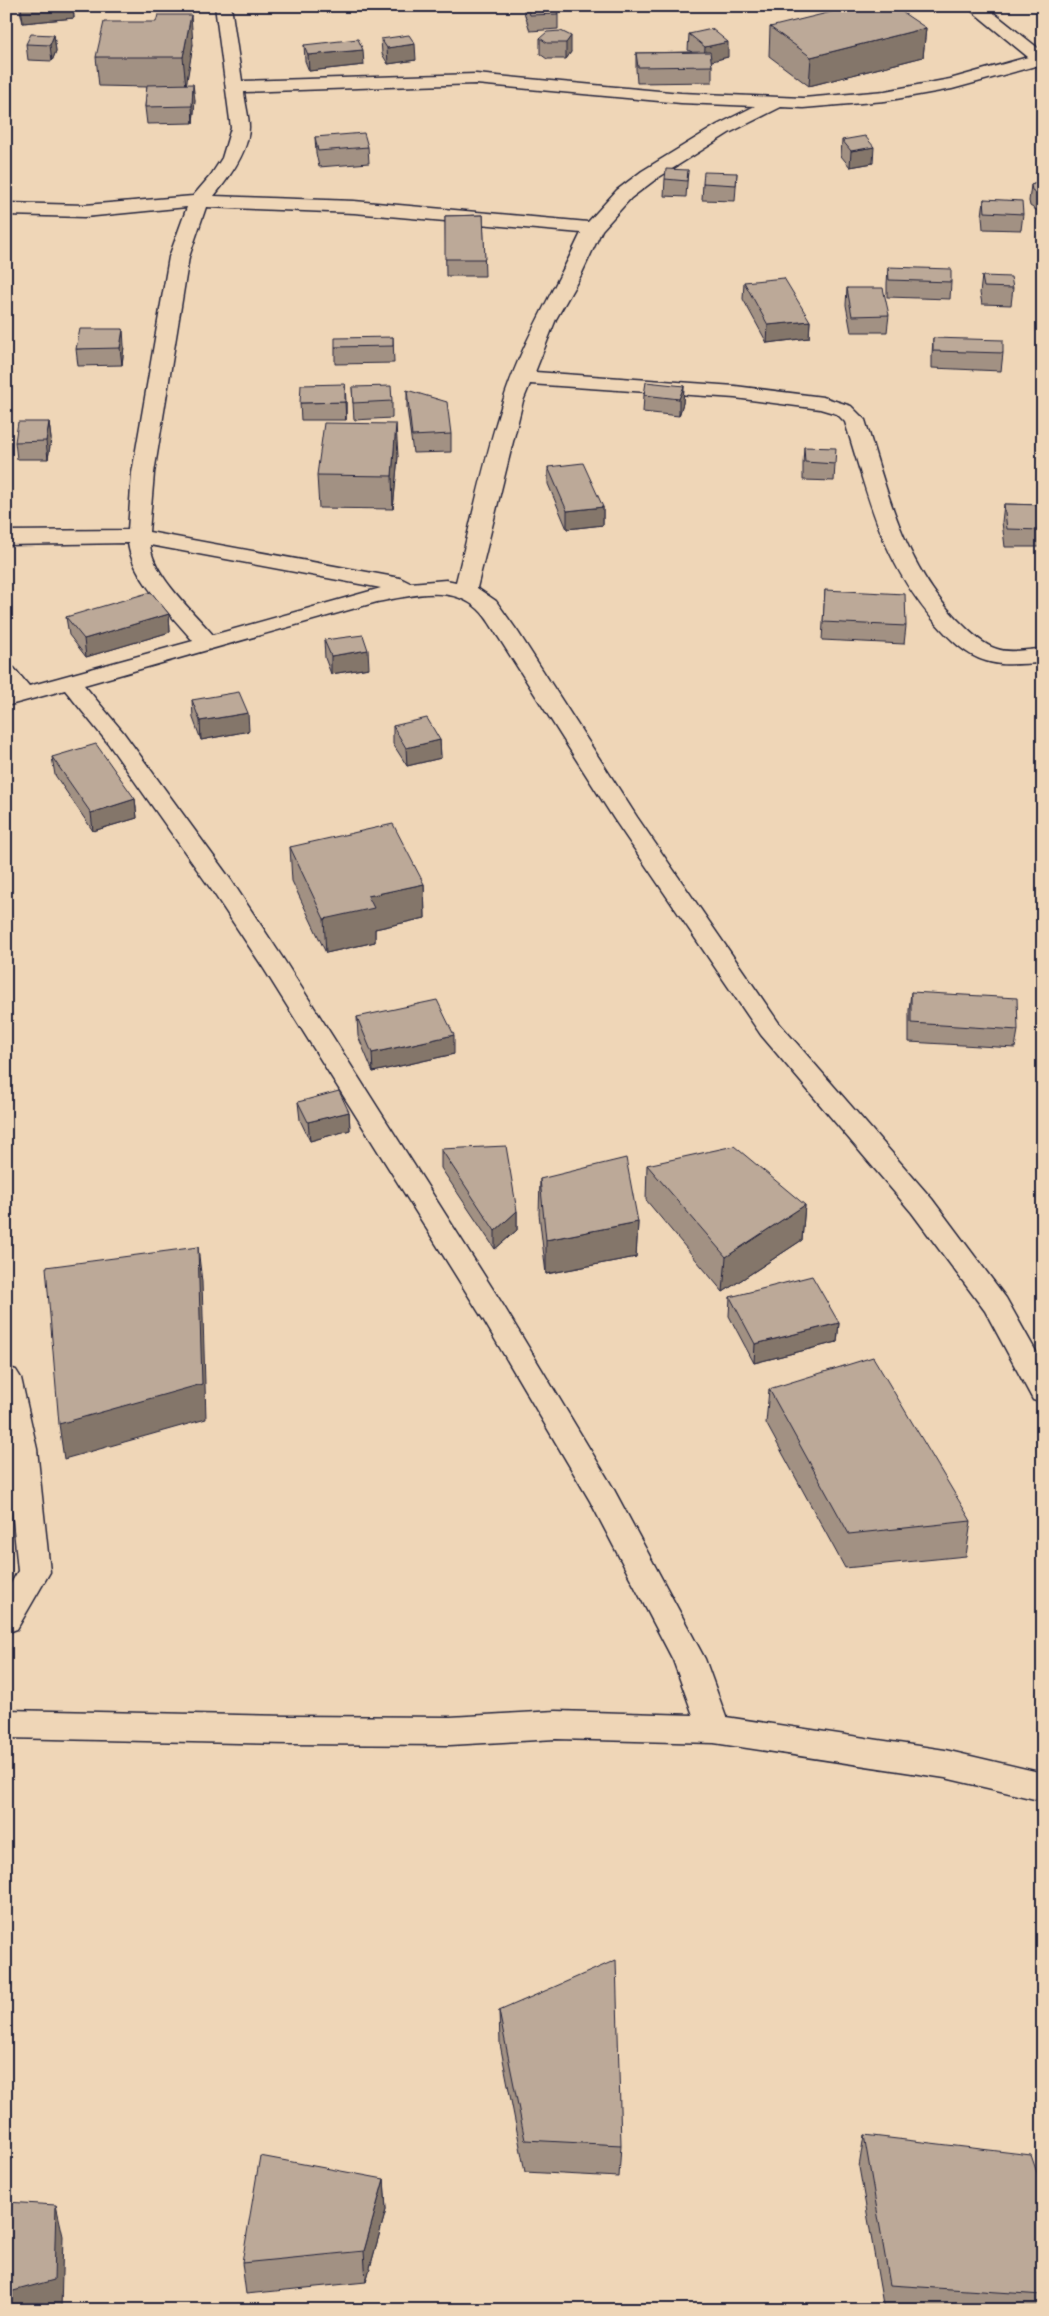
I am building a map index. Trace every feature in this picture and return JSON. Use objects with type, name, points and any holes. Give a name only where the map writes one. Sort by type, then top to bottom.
[{"type":"street","points":[[208,644],[149,573],[140,554],[138,536],[143,473],[161,372],[165,329],[179,257],[199,201],[219,178],[231,158],[240,128],[223,6]]},
{"type":"street","points":[[974,6],[1042,60]]},
{"type":"street","points":[[234,87],[476,79],[671,97],[803,103],[885,96],[952,84],[1042,60]]},
{"type":"street","points":[[465,591],[513,401],[546,319],[571,275],[593,228],[624,194],[649,175],[723,129],[780,101]]},
{"type":"street","points":[[6,209],[85,211],[199,201],[354,207],[593,228]]},
{"type":"street","points":[[522,377],[735,392],[822,403],[844,410],[855,420],[895,545],[924,594],[955,631],[976,648],[993,656],[1043,656]]},
{"type":"street","points":[[6,538],[138,536],[418,588]]},
{"type":"street","points":[[6,673],[15,696],[208,644],[374,596],[418,588],[446,588],[465,591],[488,606],[510,636],[626,819],[770,1029],[922,1206],[996,1305],[1043,1392]]},
{"type":"street","points":[[70,682],[115,737],[222,886],[275,966],[493,1312],[601,1494],[684,1650],[714,1729]]},
{"type":"street","points":[[6,1378],[22,1449],[34,1572],[6,1620]]},
{"type":"street","points":[[6,1724],[298,1730],[450,1731],[556,1725],[714,1729],[945,1764],[1043,1787]]},
{"type":"building","points":[[527,6],[555,6],[558,14],[530,15]]},
{"type":"building","points":[[856,6],[893,6],[926,28],[811,57],[770,27]]},
{"type":"building","points":[[158,15],[191,15],[183,57],[96,57],[104,22],[156,22]]},
{"type":"building","points":[[712,29],[728,42],[705,47],[689,34]]},
{"type":"building","points":[[561,31],[571,36],[566,43],[547,43],[540,38],[547,32]]},
{"type":"building","points":[[31,34],[54,35],[50,45],[26,44]]},
{"type":"building","points":[[409,35],[415,44],[387,48],[381,39]]},
{"type":"building","points":[[358,39],[363,50],[308,55],[304,45]]},
{"type":"building","points":[[710,52],[712,66],[638,67],[636,53]]},
{"type":"building","points":[[193,84],[192,106],[145,107],[147,85]]},
{"type":"building","points":[[364,133],[368,147],[318,151],[315,137]]},
{"type":"building","points":[[865,136],[874,147],[851,151],[842,140]]},
{"type":"building","points":[[666,169],[688,170],[687,181],[665,179]]},
{"type":"building","points":[[704,172],[737,173],[736,185],[703,183]]},
{"type":"building","points":[[1043,181],[1043,195],[1032,190],[1031,185]]},
{"type":"building","points":[[984,199],[1022,201],[1023,214],[985,212]]},
{"type":"building","points":[[483,215],[485,259],[445,259],[445,216]]},
{"type":"building","points":[[888,267],[951,269],[951,282],[889,280]]},
{"type":"building","points":[[982,276],[1011,277],[1013,288],[984,287]]},
{"type":"building","points":[[784,278],[810,321],[768,325],[744,282]]},
{"type":"building","points":[[847,288],[883,288],[889,315],[852,316]]},
{"type":"building","points":[[80,329],[123,329],[120,348],[76,349]]},
{"type":"building","points":[[393,337],[393,346],[335,347],[335,338]]},
{"type":"building","points":[[933,338],[1003,340],[1003,353],[933,351]]},
{"type":"building","points":[[646,382],[684,386],[679,399],[644,395]]},
{"type":"building","points":[[345,384],[345,402],[300,403],[301,385]]},
{"type":"building","points":[[391,386],[392,401],[353,403],[352,387]]},
{"type":"building","points":[[407,390],[447,402],[451,434],[412,436]]},
{"type":"building","points":[[18,422],[49,422],[46,441],[15,442]]},
{"type":"building","points":[[324,423],[396,424],[392,476],[317,475]]},
{"type":"building","points":[[804,447],[836,448],[835,464],[805,462]]},
{"type":"building","points":[[583,463],[603,507],[567,511],[548,467]]},
{"type":"building","points":[[1004,504],[1043,505],[1043,530],[1007,529]]},
{"type":"building","points":[[825,590],[905,594],[906,626],[823,622]]},
{"type":"building","points":[[151,592],[169,614],[84,639],[66,617]]},
{"type":"building","points":[[363,635],[368,650],[331,656],[324,640]]},
{"type":"building","points":[[239,692],[248,713],[200,721],[192,700]]},
{"type":"building","points":[[427,718],[440,740],[406,748],[393,726]]},
{"type":"building","points":[[96,744],[135,799],[91,813],[52,757]]},
{"type":"building","points":[[393,824],[424,884],[368,896],[374,908],[324,919],[290,847]]},
{"type":"building","points":[[911,992],[1017,998],[1018,1030],[911,1023]]},
{"type":"building","points":[[437,1000],[454,1035],[372,1053],[357,1017]]},
{"type":"building","points":[[339,1091],[349,1112],[308,1122],[298,1102]]},
{"type":"building","points":[[506,1146],[517,1211],[495,1231],[441,1149]]},
{"type":"building","points":[[734,1146],[805,1205],[726,1257],[647,1165]]},
{"type":"building","points":[[626,1158],[638,1222],[546,1240],[540,1179]]},
{"type":"building","points":[[198,1247],[202,1384],[59,1424],[46,1267]]},
{"type":"building","points":[[812,1276],[839,1323],[755,1344],[730,1297]]},
{"type":"building","points":[[873,1357],[971,1521],[849,1534],[769,1389]]},
{"type":"building","points":[[616,1960],[621,2145],[525,2140],[499,2011]]},
{"type":"building","points":[[864,2135],[1031,2155],[1043,2190],[1043,2295],[890,2285]]},
{"type":"building","points":[[260,2156],[384,2179],[364,2251],[242,2263]]},
{"type":"building","points":[[6,2202],[56,2205],[54,2280],[6,2293]]}]
